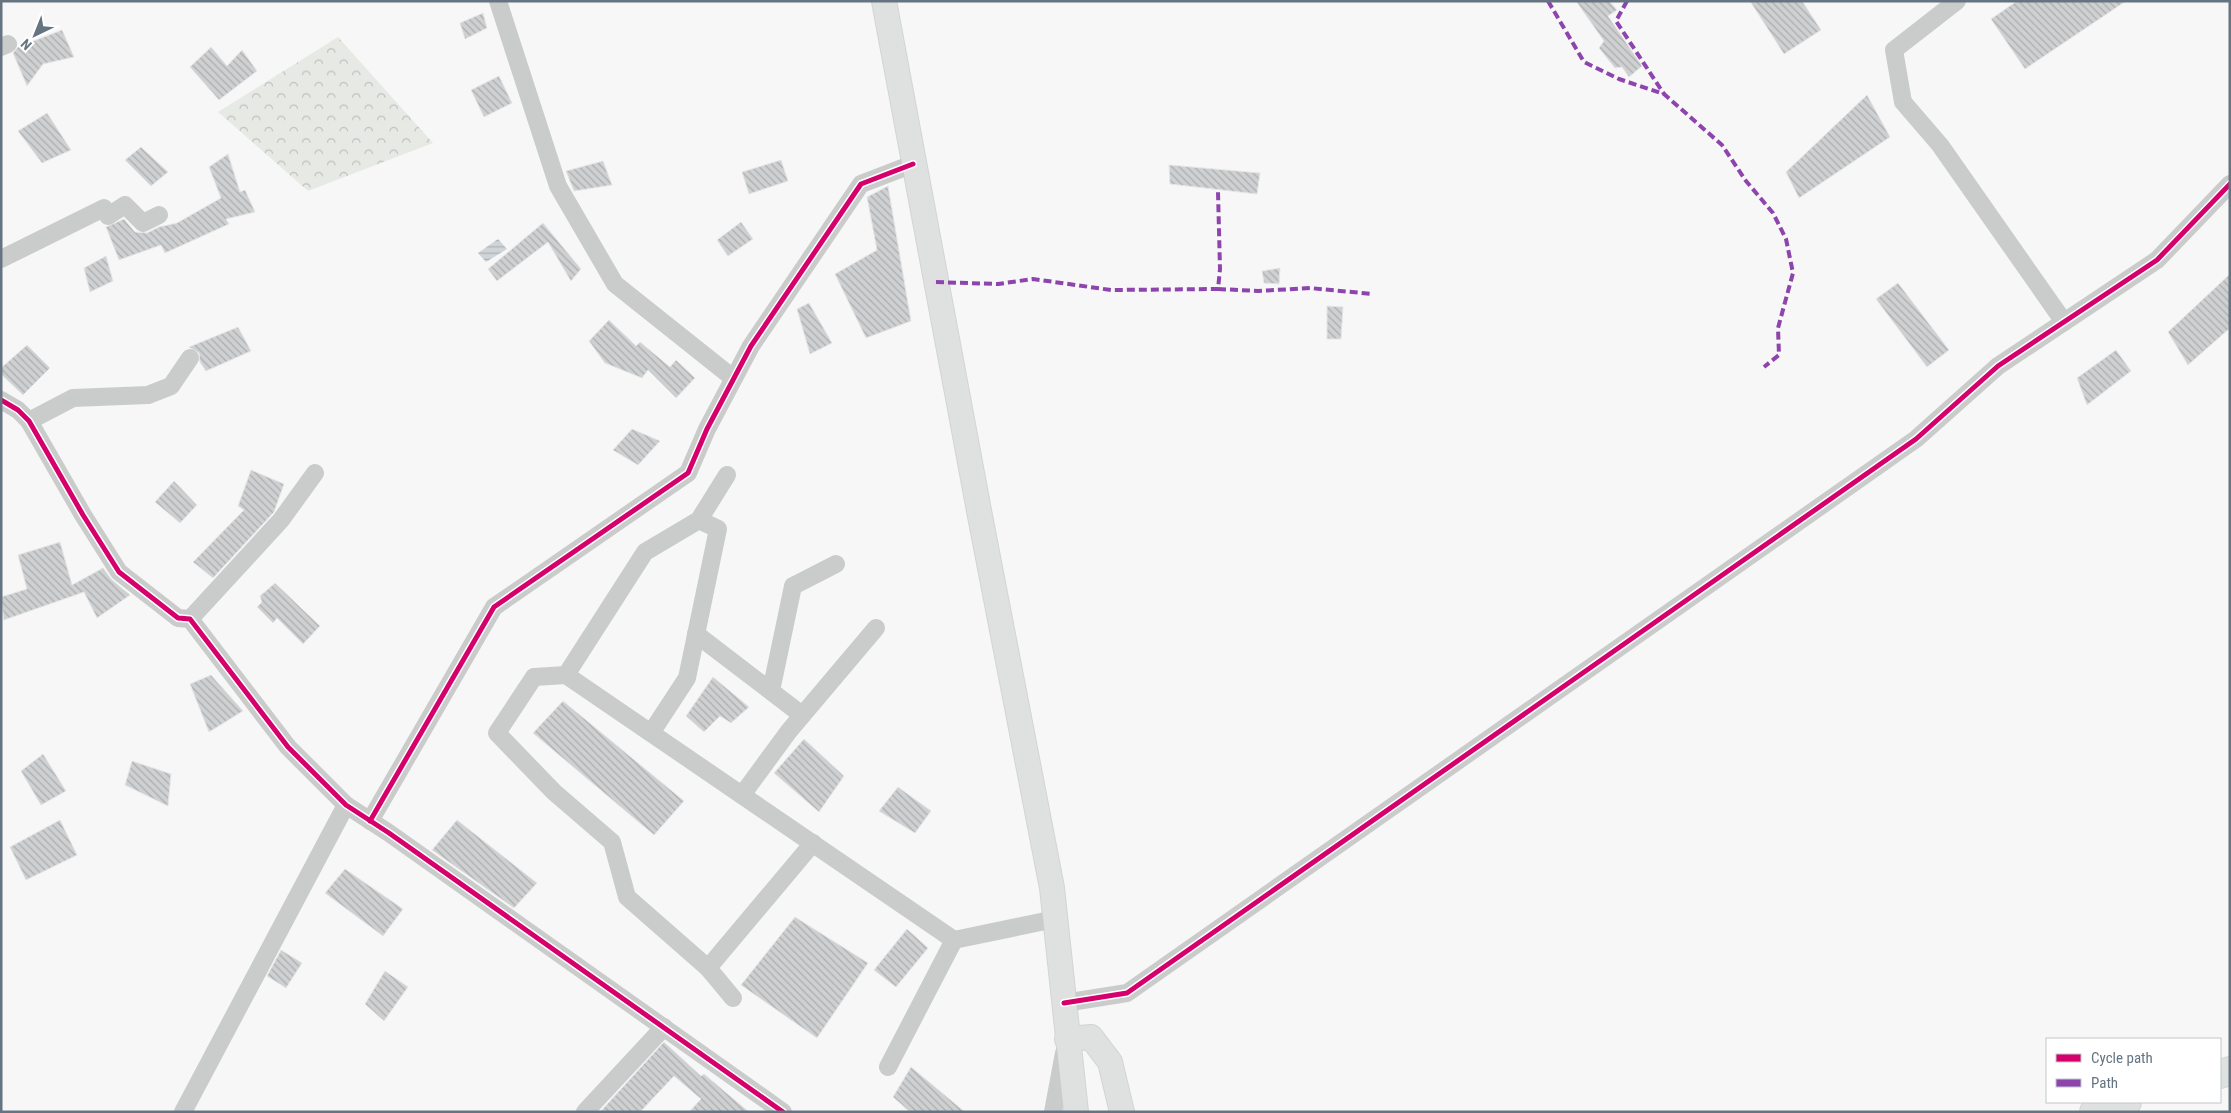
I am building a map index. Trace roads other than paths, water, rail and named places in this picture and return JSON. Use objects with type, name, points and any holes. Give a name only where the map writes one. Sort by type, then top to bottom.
[{"type":"highway","points":[[2094,1112],[2124,1103]]},
{"type":"main road","points":[[884,1],[913,164],[1052,888],[1076,1112]]},
{"type":"main road","points":[[1067,1039],[1090,1037],[1110,1062],[1122,1112]]},
{"type":"street","points":[[498,1],[558,186],[615,284],[733,378]]},
{"type":"street","points":[[1957,1],[1894,50],[1903,102],[1940,144],[2064,322]]},
{"type":"street","points":[[370,821],[494,607],[688,473],[733,378],[751,346],[861,184],[913,164]]},
{"type":"street","points":[[1064,1003],[1127,993],[1916,439],[1998,366],[2157,260],[2230,184]]},
{"type":"street","points":[[1,259],[104,208],[108,216],[126,205],[143,224],[160,215]]},
{"type":"street","points":[[29,422],[73,398],[148,395],[171,386],[190,358]]},
{"type":"street","points":[[1,400],[18,410],[29,422],[82,515],[118,572],[178,618],[190,619],[288,747],[346,805],[783,1112]]},
{"type":"street","points":[[190,619],[281,520],[315,472]]},
{"type":"street","points":[[566,676],[645,552],[699,520],[727,475]]},
{"type":"street","points":[[651,733],[687,678],[718,529],[699,520]]},
{"type":"street","points":[[771,691],[793,586],[836,564]]},
{"type":"street","points":[[742,795],[802,715],[876,628]]},
{"type":"street","points":[[696,634],[802,715]]},
{"type":"street","points":[[734,998],[708,968],[627,896],[612,842],[554,792],[497,733],[534,677],[566,676],[954,940],[1055,919]]},
{"type":"street","points":[[183,1112],[346,805]]},
{"type":"street","points":[[708,968],[813,844]]},
{"type":"street","points":[[888,1067],[954,940]]},
{"type":"street","points":[[585,1112],[664,1027]]},
{"type":"street","points":[[1053,1112],[1067,1039]]}]
